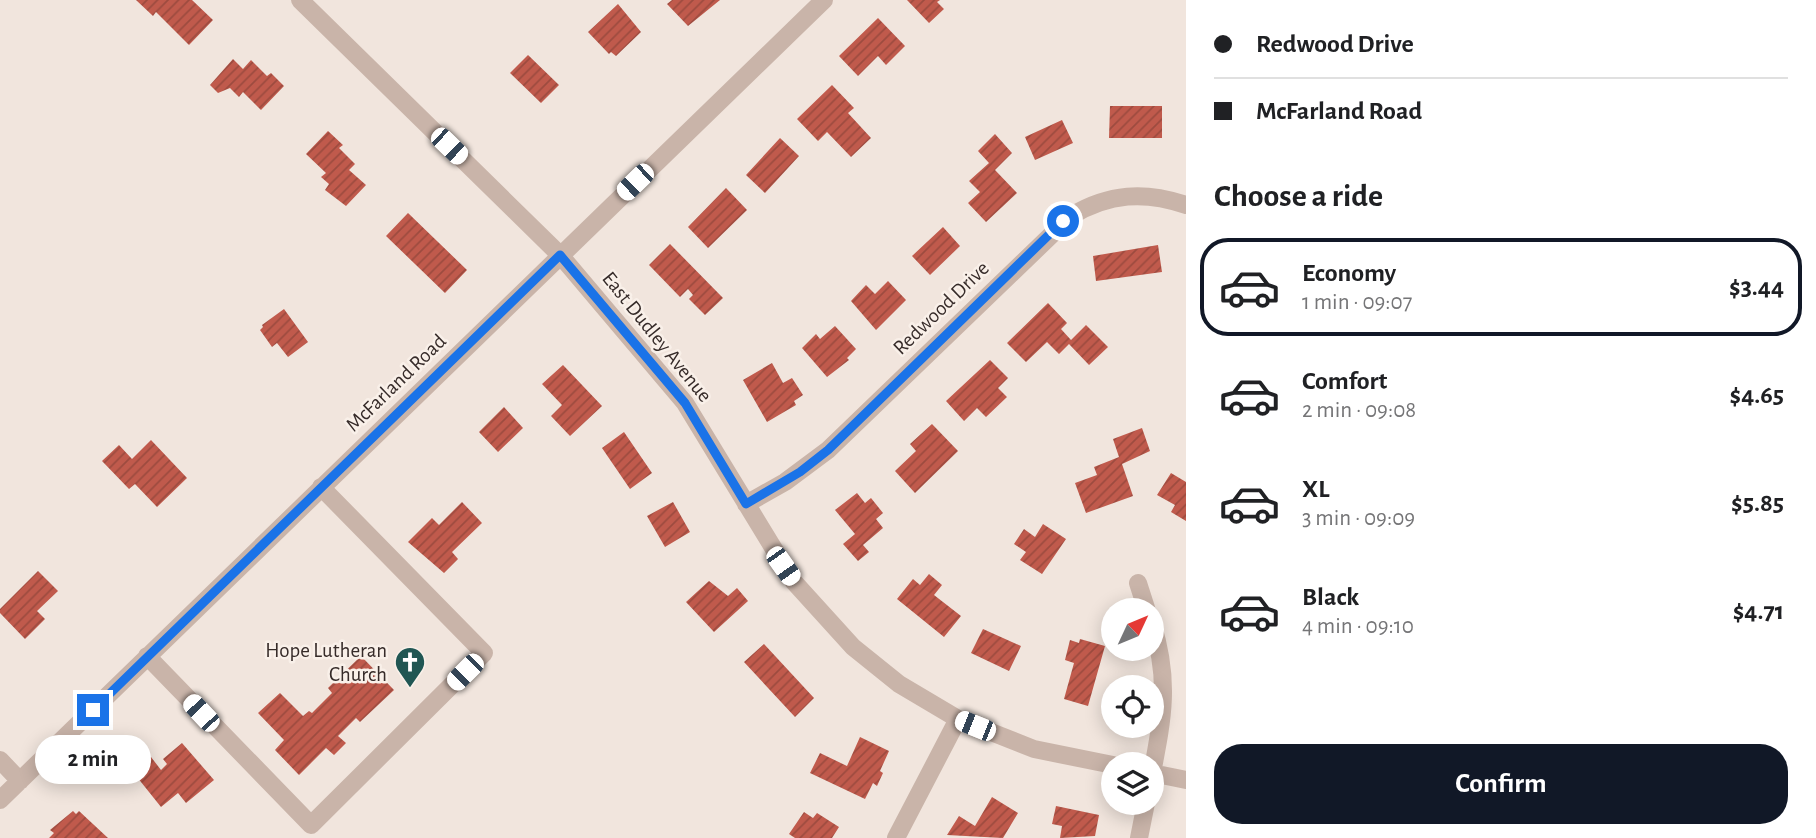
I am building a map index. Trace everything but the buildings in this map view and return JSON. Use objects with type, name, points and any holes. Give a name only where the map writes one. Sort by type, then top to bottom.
[{"type":"street","name":"East Dudley Avenue","points":[[300,0],[560,255],[685,403],[794,582],[832,627],[891,678],[958,719],[1034,749],[1101,763]]},
{"type":"street","name":"McFarland Road","points":[[0,800],[824,0]]},
{"type":"street","name":"Redwood Drive","points":[[746,504],[800,472],[828,450],[1071,216],[1098,201],[1128,195],[1158,196],[1186,205]]},
{"type":"street","points":[[147,656],[310,825],[484,653],[321,487]]},
{"type":"street","points":[[1138,583],[1143,598]]},
{"type":"street","points":[[1156,752],[1165,696],[1162,662]]},
{"type":"street","points":[[896,838],[958,719]]},
{"type":"street","points":[[0,760],[20,781]]},
{"type":"street","points":[[1164,775],[1186,780]]},
{"type":"street","points":[[1139,838],[1144,815]]},
{"type":"place","name":"Hope Lutheran Church","points":[[410,689]]},
{"type":"route","points":[[93,710],[560,255],[685,403],[707,435],[746,504],[800,472],[828,450],[1063,221]]}]
